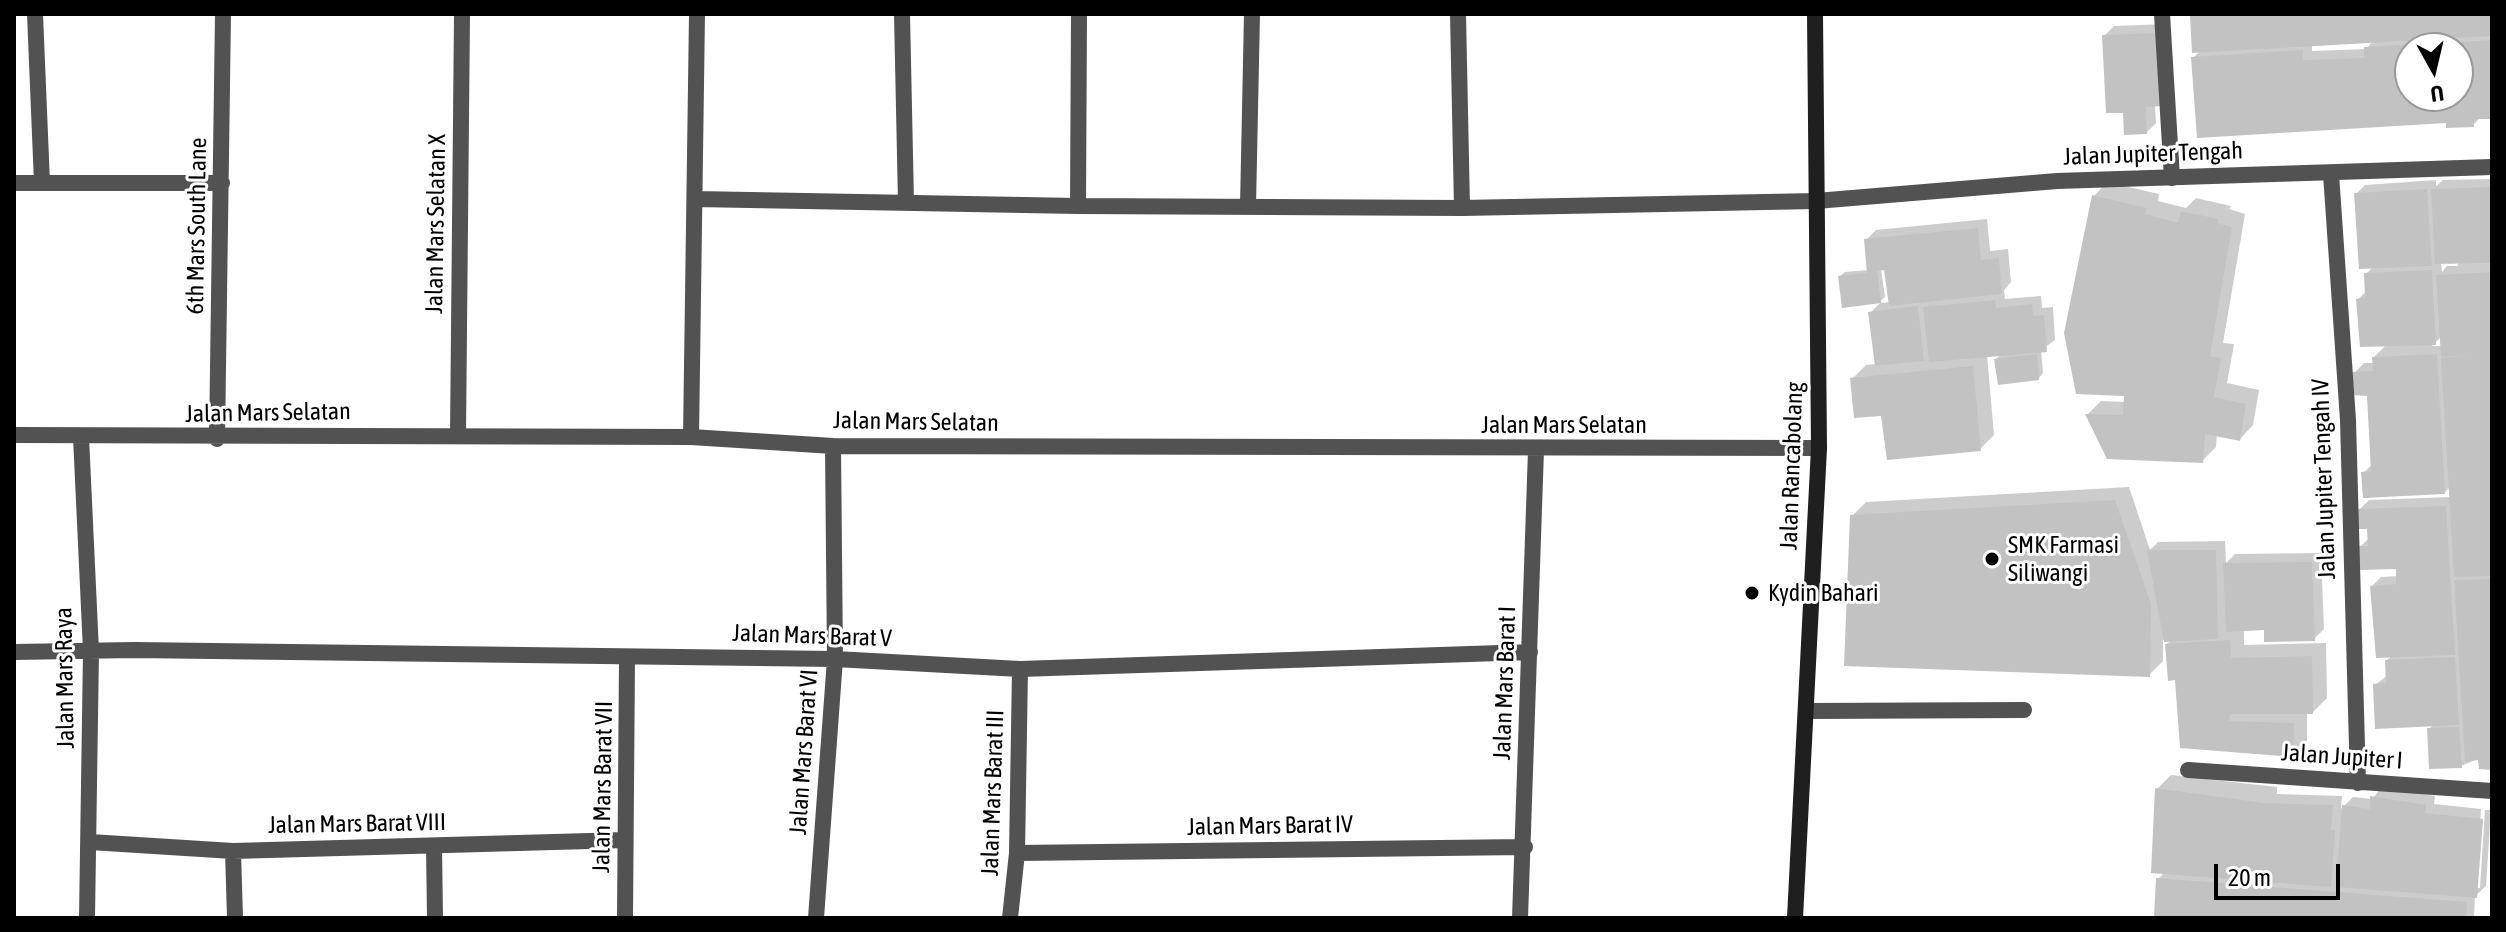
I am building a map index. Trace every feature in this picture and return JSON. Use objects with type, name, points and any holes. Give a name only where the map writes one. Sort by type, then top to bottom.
[{"type":"street","points":[[35,14],[42,183]]},
{"type":"street","name":"6th Mars South Lane","points":[[217,439],[223,14]]},
{"type":"street","name":"Jalan Mars Selatan X","points":[[458,435],[462,14]]},
{"type":"street","points":[[691,437],[697,14]]},
{"type":"street","points":[[902,14],[906,203]]},
{"type":"street","points":[[1078,206],[1079,14]]},
{"type":"street","points":[[1248,206],[1252,14]]},
{"type":"street","points":[[1458,14],[1462,208]]},
{"type":"street","name":"Jalan Rancabolang","points":[[1795,918],[1819,448],[1815,14]]},
{"type":"street","points":[[2162,14],[2172,178]]},
{"type":"street","name":"Jalan Jupiter Tengah","points":[[695,199],[1078,206],[1462,208],[1816,201],[2057,181],[2492,167]]},
{"type":"street","name":"Jalan Jupiter Tengah IV","points":[[2331,174],[2348,420],[2358,783]]},
{"type":"street","points":[[14,183],[222,183]]},
{"type":"street","name":"Jalan Mars Selatan","points":[[14,435],[217,439],[458,435],[691,437],[833,446],[1536,450],[1819,448]]},
{"type":"street","name":"Jalan Mars Raya","points":[[81,437],[91,651],[87,918]]},
{"type":"street","name":"Jalan Mars Barat VI","points":[[816,918],[835,659],[833,446]]},
{"type":"street","name":"Jalan Mars Barat I","points":[[1520,918],[1525,847],[1536,450]]},
{"type":"street","name":"Jalan Mars Barat V","points":[[14,652],[835,659],[1020,669],[1530,652]]},
{"type":"street","name":"Jalan Mars Barat VII","points":[[625,918],[627,657]]},
{"type":"street","name":"Jalan Mars Barat III","points":[[1010,918],[1017,853],[1020,669]]},
{"type":"street","points":[[1807,711],[2024,710]]},
{"type":"street","name":"Jalan Jupiter I","points":[[2188,770],[2492,791]]},
{"type":"street","name":"Jalan Mars Barat VIII","points":[[90,842],[233,851],[625,840]]},
{"type":"street","points":[[434,846],[435,918]]},
{"type":"street","name":"Jalan Mars Barat IV","points":[[1017,853],[1525,847]]},
{"type":"street","points":[[233,851],[235,918]]},
{"type":"building","points":[[2190,14],[2492,14],[2492,36],[2474,37],[2474,32],[2394,32],[2394,42],[2192,53]]},
{"type":"building","points":[[2158,33],[2162,106],[2146,107],[2147,134],[2124,135],[2123,113],[2106,113],[2102,35]]},
{"type":"building","points":[[2492,40],[2492,119],[2474,119],[2474,127],[2446,128],[2446,123],[2197,138],[2191,57],[2303,50],[2303,60],[2364,58],[2364,47],[2394,45],[2394,112],[2474,112],[2474,41]]},
{"type":"building","points":[[2492,187],[2492,263],[2435,264],[2431,189]]},
{"type":"building","points":[[2427,189],[2432,266],[2359,269],[2354,193]]},
{"type":"building","points":[[2092,195],[2147,208],[2145,214],[2178,223],[2181,211],[2218,219],[2217,223],[2232,227],[2210,356],[2221,358],[2214,397],[2246,404],[2240,441],[2205,434],[2203,463],[2107,459],[2085,414],[2123,415],[2124,396],[2076,394],[2064,333]]},
{"type":"building","points":[[1978,228],[1981,260],[1999,258],[2002,294],[1889,306],[1884,270],[1877,271],[1881,303],[1842,308],[1838,276],[1867,273],[1864,239]]},
{"type":"building","points":[[2432,270],[2436,345],[2360,347],[2356,299],[2365,298],[2364,273]]},
{"type":"building","points":[[2492,272],[2492,576],[2454,577],[2441,358],[2468,355],[2441,357],[2436,275]]},
{"type":"building","points":[[1995,300],[1996,308],[2032,304],[2033,316],[2044,315],[2047,352],[1929,362],[1923,307]]},
{"type":"building","points":[[1918,306],[1924,361],[1875,366],[1868,312]]},
{"type":"building","points":[[2037,354],[2039,380],[1998,385],[1994,359]]},
{"type":"building","points":[[2437,354],[2445,494],[2363,498],[2361,472],[2371,471],[2367,396],[2354,395],[2352,372],[2373,371],[2372,357]]},
{"type":"building","points":[[1973,366],[1981,451],[1887,460],[1881,416],[1854,418],[1850,378]]},
{"type":"building","name":"SMK Farmasi Siliwangi","points":[[2115,500],[2151,604],[2150,677],[1844,666],[1850,515]]},
{"type":"building","points":[[2446,506],[2455,655],[2376,658],[2370,586],[2396,584],[2396,569],[2360,570],[2358,546],[2368,546],[2367,529],[2358,529],[2357,509]]},
{"type":"building","points":[[2147,550],[2216,550],[2218,639],[2164,642]]},
{"type":"building","points":[[2312,562],[2315,641],[2264,642],[2264,630],[2226,632],[2223,563]]},
{"type":"building","points":[[2492,579],[2492,770],[2479,769],[2478,760],[2465,762],[2454,580]]},
{"type":"building","points":[[2230,640],[2231,658],[2312,656],[2313,714],[2230,714],[2229,721],[2294,723],[2294,757],[2180,748],[2175,680],[2168,681],[2165,644]]},
{"type":"building","points":[[2455,657],[2459,725],[2375,729],[2373,684],[2386,683],[2385,660]]},
{"type":"building","points":[[2459,727],[2462,768],[2429,769],[2427,728]]},
{"type":"building","points":[[2155,788],[2264,803],[2333,805],[2331,830],[2335,830],[2331,887],[2151,873]]},
{"type":"building","points":[[2370,796],[2426,805],[2425,813],[2483,819],[2477,898],[2336,887],[2342,805],[2370,809]]},
{"type":"building","points":[[2156,878],[2467,902],[2466,918],[2154,918]]},
{"type":"place","name":"SMK Farmasi Siliwangi","points":[[1992,559]]},
{"type":"place","name":"Kydin Bahari","points":[[1752,593]]}]
